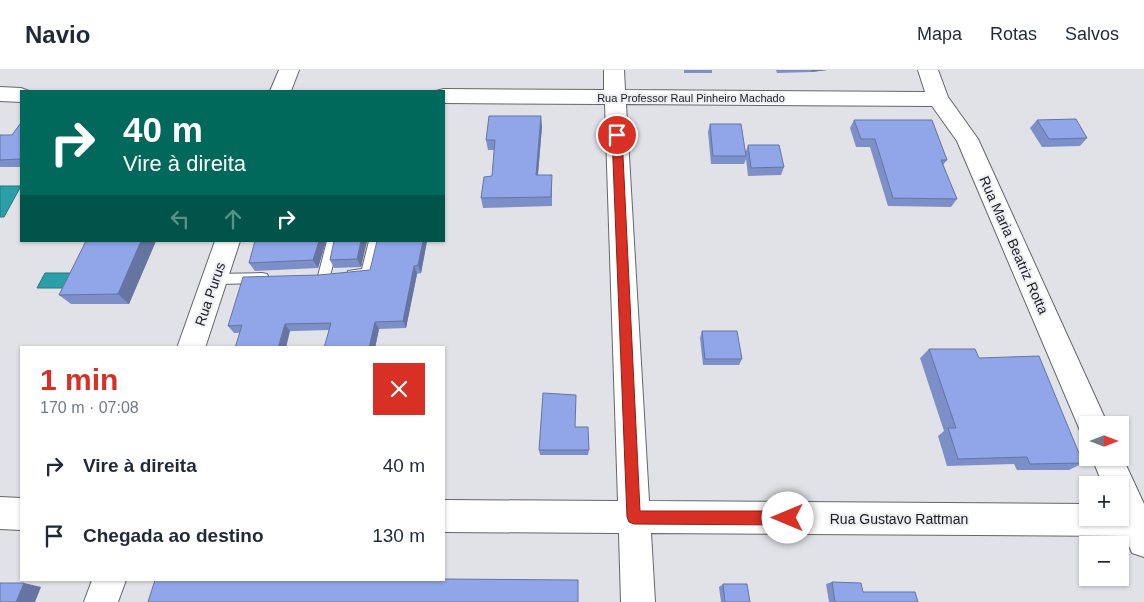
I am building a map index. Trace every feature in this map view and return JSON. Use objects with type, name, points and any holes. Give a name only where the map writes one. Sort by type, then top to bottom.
[{"type":"street","points":[[281,90],[289,70]]},
{"type":"street","points":[[614,70],[638,602]]},
{"type":"street","name":"Rua Maria Beatriz Rotta","points":[[928,70],[938,99],[967,139],[1089,416]]},
{"type":"street","points":[[0,94],[20,94]]},
{"type":"street","name":"Rua Professor Raul Pinheiro Machado","points":[[445,96],[938,99]]},
{"type":"street","name":"Rua Purus","points":[[192,346],[228,242]]},
{"type":"street","points":[[1129,504],[1141,527]]},
{"type":"street","points":[[0,513],[20,514]]},
{"type":"street","name":"Rua Gustavo Rattman","points":[[445,516],[634,517],[1141,527]]},
{"type":"street","points":[[101,602],[109,581]]},
{"type":"lane","points":[[334,242],[319,276],[367,274],[375,242]]},
{"type":"lane","points":[[215,279],[275,277]]},
{"type":"water","points":[[0,186],[20,186],[4,217],[0,217]]},
{"type":"water","points":[[45,273],[82,273],[75,288],[37,288]]},
{"type":"building","points":[[489,116],[541,116],[536,175],[552,175],[551,197],[481,198],[484,177],[492,176],[495,140],[486,140]]},
{"type":"building","points":[[1076,119],[1087,138],[1049,139],[1037,120]]},
{"type":"building","points":[[854,120],[932,120],[947,160],[941,160],[957,199],[893,198],[875,139],[861,139]]},
{"type":"building","points":[[20,124],[20,159],[0,160],[0,135],[12,135]]},
{"type":"building","points":[[710,124],[741,124],[746,156],[713,156]]},
{"type":"building","points":[[748,145],[779,145],[784,167],[751,168]]},
{"type":"building","points":[[86,242],[141,242],[118,294],[59,295]]},
{"type":"building","points":[[255,242],[319,242],[313,260],[249,263]]},
{"type":"building","points":[[334,242],[361,242],[357,259],[330,260]]},
{"type":"building","points":[[377,242],[423,242],[418,265],[414,266],[403,321],[375,322],[369,346],[325,346],[331,323],[285,324],[279,346],[236,346],[242,325],[228,326],[243,277],[319,275],[370,270]]},
{"type":"building","points":[[702,331],[737,331],[742,359],[705,359]]},
{"type":"building","points":[[929,349],[975,349],[979,358],[1039,356],[1079,453],[1079,463],[1030,464],[1027,457],[958,459],[948,428],[956,428]]},
{"type":"building","points":[[543,393],[576,395],[575,427],[588,427],[589,450],[539,450]]},
{"type":"building","points":[[578,580],[578,602],[148,602],[155,581]]},
{"type":"building","points":[[832,582],[861,583],[863,592],[915,592],[918,602],[835,602]]},
{"type":"building","points":[[0,583],[24,583],[16,602],[0,602]]},
{"type":"building","points":[[723,584],[747,584],[750,602],[725,602]]},
{"type":"route","points":[[617,135],[634,517],[788,518]]}]
